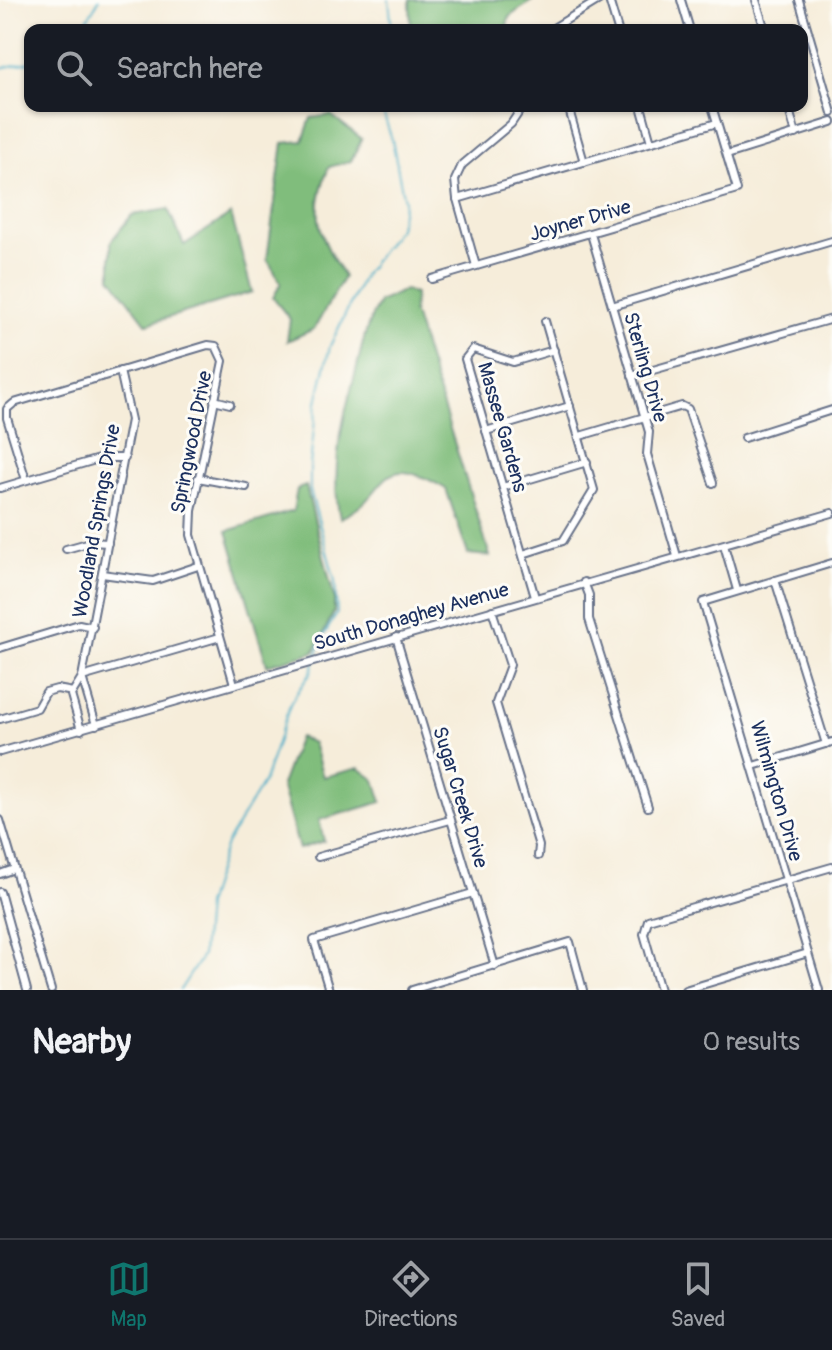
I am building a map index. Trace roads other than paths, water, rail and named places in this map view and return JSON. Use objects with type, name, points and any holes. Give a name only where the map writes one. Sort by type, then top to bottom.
[{"type":"street","points":[[560,24],[599,0]]},
{"type":"street","points":[[609,0],[616,24]]},
{"type":"street","points":[[681,0],[688,24]]},
{"type":"street","points":[[756,0],[763,24]]},
{"type":"street","points":[[799,0],[806,24]]},
{"type":"street","points":[[808,31],[832,113]]},
{"type":"street","points":[[476,266],[457,199],[455,180],[462,165],[511,124],[519,112]]},
{"type":"street","points":[[570,112],[584,162]]},
{"type":"street","points":[[643,112],[651,142]]},
{"type":"street","points":[[714,112],[727,155],[832,122]]},
{"type":"street","points":[[790,112],[796,134]]},
{"type":"street","points":[[457,199],[717,123]]},
{"type":"street","name":"Joyner Drive","points":[[432,279],[737,190],[727,155]]},
{"type":"street","name":"Sterling Drive","points":[[591,234],[649,432],[647,454],[677,556]]},
{"type":"street","points":[[612,306],[832,241]]},
{"type":"street","points":[[632,376],[832,319]]},
{"type":"street","points":[[523,554],[563,541],[594,490],[545,321]]},
{"type":"street","name":"Springwood Drive","points":[[120,371],[208,345],[216,346],[223,361],[198,478],[191,535],[234,684]]},
{"type":"street","name":"Massee Gardens","points":[[535,597],[465,359],[473,349],[513,362],[554,350]]},
{"type":"street","points":[[26,480],[7,409],[14,403],[120,371]]},
{"type":"street","name":"Woodland Springs Drive","points":[[73,692],[82,677],[93,627],[131,420],[120,371]]},
{"type":"street","points":[[214,400],[230,404]]},
{"type":"street","points":[[486,431],[570,406]]},
{"type":"street","points":[[580,436],[682,406],[688,409],[713,483]]},
{"type":"street","points":[[744,438],[832,410]]},
{"type":"street","points":[[0,488],[102,458],[125,458]]},
{"type":"street","points":[[503,487],[587,462]]},
{"type":"street","points":[[198,478],[246,487]]},
{"type":"street","name":"South Donaghey Avenue","points":[[0,752],[832,513]]},
{"type":"street","points":[[66,549],[91,542],[108,543]]},
{"type":"street","points":[[724,545],[737,590],[832,563]]},
{"type":"street","points":[[102,574],[153,581],[198,566]]},
{"type":"street","points":[[753,766],[829,743],[775,580]]},
{"type":"street","points":[[584,582],[589,595],[589,619],[648,807]]},
{"type":"street","name":"Wilmington Drive","points":[[737,590],[703,602],[819,990]]},
{"type":"street","points":[[492,610],[510,665],[496,703],[539,846],[538,856]]},
{"type":"street","points":[[0,638],[1,648],[79,624],[93,627]]},
{"type":"street","points":[[82,677],[220,637]]},
{"type":"street","name":"Sugar Creek Drive","points":[[396,637],[495,966]]},
{"type":"street","name":"Woodland Springs Drive","points":[[82,677],[96,725]]},
{"type":"street","points":[[0,719],[37,708],[46,692],[57,689],[73,692],[71,695],[81,730]]},
{"type":"street","points":[[0,820],[51,990]]},
{"type":"street","points":[[318,857],[450,820]]},
{"type":"street","points":[[660,990],[644,934],[648,920],[832,867]]},
{"type":"street","points":[[0,874],[14,869]]},
{"type":"street","points":[[0,892],[27,990]]},
{"type":"street","points":[[329,990],[314,940],[473,893]]},
{"type":"street","points":[[412,990],[570,942],[583,990]]},
{"type":"street","points":[[685,990],[808,953]]},
{"type":"waterway","points":[[85,24],[99,0]]},
{"type":"waterway","points":[[389,0],[391,24]]},
{"type":"waterway","points":[[0,68],[24,63]]},
{"type":"waterway","points":[[180,990],[202,956],[206,905],[226,844],[264,781],[291,702],[311,672],[322,639],[337,613],[335,581],[310,490],[310,465],[317,402],[330,346],[365,273],[399,228],[404,201],[383,112]]}]
